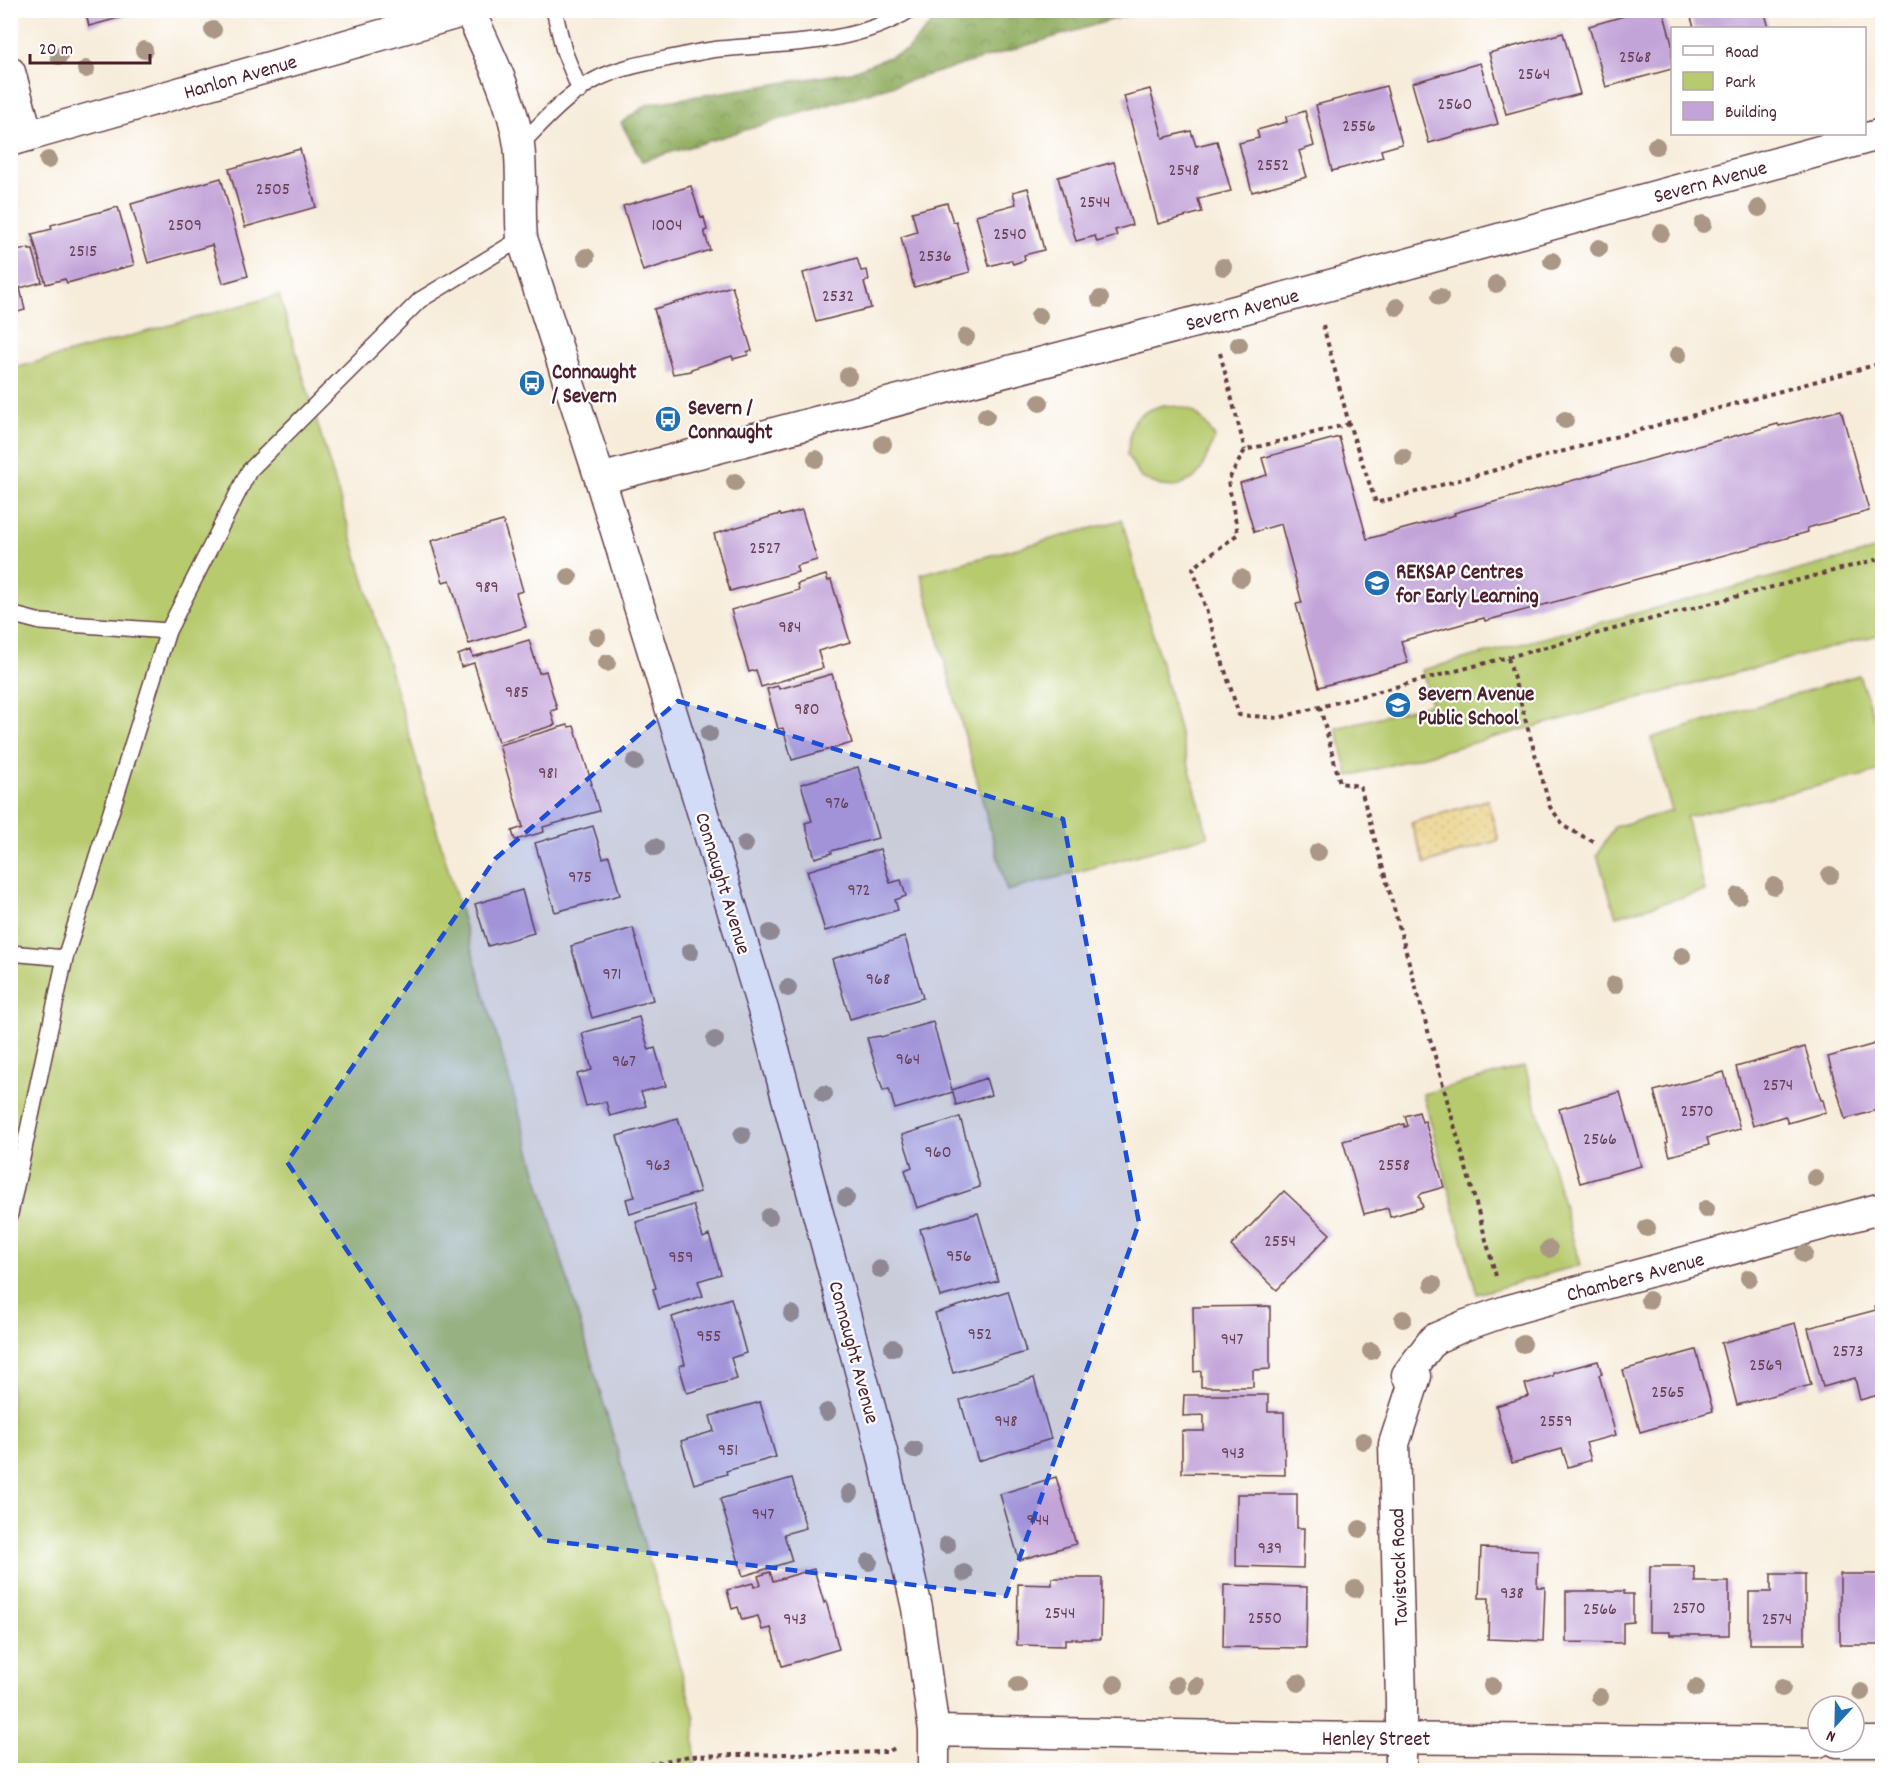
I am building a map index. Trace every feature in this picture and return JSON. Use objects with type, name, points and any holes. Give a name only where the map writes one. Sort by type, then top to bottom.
[{"type":"street","name":"Hanlon Avenue","points":[[19,138],[469,10]]},
{"type":"street","name":"Connaught Avenue","points":[[469,10],[502,82],[513,119],[519,146],[519,216],[522,238],[600,479],[765,1016],[882,1452],[917,1608],[934,1731],[934,1770]]},
{"type":"street","points":[[10,72],[19,138]]},
{"type":"street","name":"Severn Avenue","points":[[600,479],[1211,317],[1882,134]]},
{"type":"street","name":"Chambers Avenue","points":[[1407,1375],[1434,1340],[1466,1325],[1506,1311],[1882,1208]]},
{"type":"street","name":"Tavistock Road","points":[[1401,1770],[1394,1444],[1416,1376],[1407,1375]]},
{"type":"street","name":"Henley Street","points":[[934,1731],[1806,1742]]},
{"type":"street","points":[[1866,1742],[1882,1742]]},
{"type":"lane","points":[[554,10],[564,51],[580,91]]},
{"type":"lane","points":[[519,146],[551,113],[594,81],[619,70],[647,62],[715,50],[847,36],[875,28],[909,10]]},
{"type":"lane","points":[[10,1214],[65,958],[168,631],[249,471],[420,300],[522,238]]},
{"type":"lane","points":[[10,614],[41,622],[168,631]]},
{"type":"lane","points":[[10,953],[65,958]]},
{"type":"path","points":[[1314,289],[1349,424],[1376,503],[1882,363]]},
{"type":"path","points":[[1211,317],[1245,450],[1228,481],[1238,534],[1194,568],[1239,715],[1278,718],[1320,708],[1882,558]]},
{"type":"path","points":[[1245,450],[1349,424]]},
{"type":"path","points":[[1508,658],[1550,807],[1565,827],[1594,842]]},
{"type":"path","points":[[1320,708],[1340,783],[1360,786],[1506,1311]]},
{"type":"path","points":[[622,1770],[689,1756],[887,1752],[934,1731]]},
{"type":"highlighted area","points":[[678,701],[1063,819],[1139,1223],[1006,1596],[543,1540],[287,1162],[495,859]]},
{"type":"green space","points":[[943,11],[1141,11],[642,161],[621,123],[648,104],[851,72],[907,50]]},
{"type":"green space","points":[[279,295],[695,1718],[694,1770],[11,1770],[11,369]]},
{"type":"green space","points":[[1163,405],[1182,407],[1194,412],[1215,437],[1201,470],[1193,479],[1175,487],[1161,486],[1141,478],[1127,455],[1134,421],[1143,413]]},
{"type":"green space","points":[[1122,520],[1208,836],[1007,891],[921,574]]},
{"type":"green space","points":[[1882,548],[1882,634],[1349,776],[1336,728],[1431,704],[1422,670]]},
{"type":"green space","points":[[1859,675],[1882,741],[1882,771],[1686,817],[1705,891],[1616,916],[1597,855],[1614,827],[1672,811],[1651,738]]},
{"type":"green space","points":[[1525,1066],[1580,1265],[1477,1294],[1423,1094]]},
{"type":"sand","points":[[1487,800],[1499,840],[1425,864],[1411,823]]},
{"type":"building","points":[[85,10],[145,10],[145,11],[89,26]]},
{"type":"building","points":[[1645,10],[1663,10],[1671,40],[1671,69],[1606,87],[1589,26]]},
{"type":"building","points":[[1689,10],[1764,10],[1769,27],[1694,27]]},
{"type":"building","points":[[1563,33],[1580,94],[1506,114],[1489,53]]},
{"type":"building","points":[[1480,63],[1498,124],[1429,143],[1412,83]]},
{"type":"building","points":[[1386,86],[1402,144],[1381,150],[1383,157],[1332,171],[1316,105]]},
{"type":"building","points":[[1150,89],[1163,138],[1191,131],[1196,146],[1217,141],[1231,191],[1198,199],[1202,212],[1158,224],[1124,96]]},
{"type":"building","points":[[1305,111],[1314,146],[1299,151],[1307,177],[1252,192],[1239,143],[1259,138],[1257,130],[1287,122],[1286,117]]},
{"type":"building","points":[[300,149],[316,207],[245,227],[229,169]]},
{"type":"building","points":[[1114,162],[1132,225],[1115,230],[1117,236],[1097,242],[1095,236],[1076,241],[1058,177]]},
{"type":"building","points":[[221,178],[248,276],[223,283],[212,245],[148,263],[131,204]]},
{"type":"building","points":[[691,186],[701,218],[704,217],[707,230],[704,231],[710,250],[643,271],[623,206]]},
{"type":"building","points":[[1028,188],[1044,250],[1024,255],[1025,260],[1013,264],[1011,260],[989,266],[976,215],[1016,204],[1013,192]]},
{"type":"building","points":[[947,203],[953,222],[956,221],[970,272],[914,287],[901,237],[917,232],[912,212]]},
{"type":"building","points":[[118,207],[134,265],[67,283],[65,279],[46,284],[32,234],[52,229],[51,225]]},
{"type":"building","points":[[29,248],[33,250],[42,282],[20,288],[25,310],[10,314],[10,253]]},
{"type":"building","points":[[857,258],[861,271],[867,270],[869,280],[864,282],[871,308],[816,322],[803,273]]},
{"type":"building","points":[[732,286],[752,351],[747,352],[748,355],[733,359],[732,356],[691,369],[691,371],[673,374],[654,309]]},
{"type":"building","points":[[1841,410],[1869,511],[1807,528],[1808,532],[1485,621],[1484,618],[1401,641],[1408,663],[1319,687],[1296,604],[1302,603],[1281,524],[1254,532],[1240,483],[1267,475],[1262,458],[1339,437],[1367,539],[1778,424],[1779,426]]},
{"type":"building","points":[[802,510],[817,560],[796,566],[798,572],[730,591],[714,534],[780,514],[781,516]]},
{"type":"building","points":[[503,521],[523,591],[516,593],[526,627],[469,644],[450,580],[443,582],[431,541]]},
{"type":"building","points":[[826,575],[828,581],[831,580],[850,642],[818,651],[823,668],[761,687],[756,670],[749,672],[731,610],[799,590],[797,584]]},
{"type":"building","points":[[529,640],[539,673],[546,671],[557,709],[551,711],[555,725],[498,742],[474,663],[461,667],[458,655],[471,650],[473,657]]},
{"type":"building","points":[[832,674],[852,743],[792,760],[783,728],[778,729],[767,689],[778,686],[779,689]]},
{"type":"building","points":[[568,725],[569,727],[574,726],[599,811],[543,827],[544,832],[515,840],[512,831],[523,827],[499,745]]},
{"type":"building","points":[[858,767],[878,838],[831,851],[832,853],[815,858],[805,823],[812,821],[801,784]]},
{"type":"building","points":[[593,826],[603,858],[609,856],[620,895],[555,912],[535,843]]},
{"type":"building","points":[[880,849],[890,883],[901,880],[906,896],[895,900],[898,910],[825,931],[807,871]]},
{"type":"building","points":[[522,890],[534,933],[488,946],[475,904]]},
{"type":"building","points":[[633,928],[653,1000],[592,1018],[571,946]]},
{"type":"building","points":[[905,937],[923,998],[850,1019],[832,959]]},
{"type":"building","points":[[639,1017],[649,1050],[655,1048],[666,1086],[641,1092],[646,1106],[610,1116],[606,1102],[586,1106],[577,1074],[592,1070],[582,1033]]},
{"type":"building","points":[[933,1022],[952,1090],[986,1078],[991,1095],[956,1105],[953,1092],[895,1109],[889,1089],[883,1091],[867,1038],[881,1037]]},
{"type":"building","points":[[1882,1042],[1882,1113],[1879,1114],[1878,1110],[1845,1119],[1828,1057]]},
{"type":"building","points":[[1805,1047],[1826,1112],[1788,1123],[1785,1116],[1753,1126],[1736,1067]]},
{"type":"building","points":[[1724,1072],[1740,1129],[1707,1138],[1709,1145],[1670,1156],[1654,1091]]},
{"type":"building","points":[[1620,1092],[1641,1166],[1580,1183],[1559,1109]]},
{"type":"building","points":[[1419,1112],[1422,1122],[1425,1121],[1444,1187],[1419,1196],[1423,1207],[1390,1217],[1388,1208],[1364,1214],[1343,1141],[1404,1124],[1405,1127],[1408,1126],[1405,1116]]},
{"type":"building","points":[[960,1117],[980,1187],[917,1208],[905,1170],[912,1167],[902,1135]]},
{"type":"building","points":[[678,1118],[700,1192],[630,1214],[626,1199],[635,1197],[617,1136]]},
{"type":"building","points":[[1284,1191],[1330,1234],[1277,1290],[1231,1246]]},
{"type":"building","points":[[693,1205],[703,1238],[709,1235],[721,1274],[698,1281],[703,1296],[659,1309],[653,1289],[656,1288],[636,1222]]},
{"type":"building","points":[[978,1213],[998,1281],[940,1297],[920,1229]]},
{"type":"building","points":[[1008,1291],[1026,1352],[953,1373],[935,1313]]},
{"type":"building","points":[[731,1298],[746,1353],[731,1358],[737,1379],[687,1393],[679,1366],[685,1364],[672,1317]]},
{"type":"building","points":[[1882,1304],[1882,1394],[1860,1400],[1855,1378],[1823,1387],[1808,1328],[1876,1310],[1875,1306]]},
{"type":"building","points":[[1270,1306],[1270,1369],[1253,1370],[1253,1387],[1201,1387],[1201,1371],[1194,1372],[1193,1307]]},
{"type":"building","points":[[1795,1323],[1811,1385],[1737,1405],[1721,1343]]},
{"type":"building","points":[[1696,1350],[1713,1411],[1640,1432],[1623,1370]]},
{"type":"building","points":[[1598,1361],[1602,1374],[1599,1375],[1616,1435],[1586,1443],[1591,1460],[1568,1467],[1562,1449],[1512,1463],[1496,1406],[1529,1396],[1525,1384],[1553,1376],[1553,1373]]},
{"type":"building","points":[[1034,1378],[1051,1439],[978,1461],[960,1400]]},
{"type":"building","points":[[1184,1395],[1268,1395],[1268,1412],[1284,1412],[1285,1475],[1182,1473],[1182,1431],[1204,1431],[1204,1415],[1183,1416]]},
{"type":"building","points":[[760,1402],[776,1457],[726,1471],[727,1474],[694,1484],[681,1441],[714,1431],[710,1416]]},
{"type":"building","points":[[1056,1477],[1076,1544],[1019,1560],[1000,1494]]},
{"type":"building","points":[[792,1478],[806,1528],[784,1534],[792,1561],[743,1576],[720,1499]]},
{"type":"building","points":[[1237,1494],[1297,1494],[1297,1528],[1304,1528],[1303,1568],[1236,1566]]},
{"type":"building","points":[[1481,1548],[1538,1550],[1537,1587],[1545,1587],[1543,1641],[1488,1639],[1489,1598],[1479,1598]]},
{"type":"building","points":[[1650,1566],[1694,1566],[1695,1582],[1729,1582],[1729,1635],[1670,1635],[1670,1632],[1649,1632]]},
{"type":"building","points":[[814,1569],[824,1603],[826,1601],[839,1649],[782,1666],[771,1628],[762,1630],[758,1616],[742,1620],[738,1607],[732,1609],[727,1590],[753,1583],[754,1587],[761,1585],[758,1576],[770,1572],[773,1581]]},
{"type":"building","points":[[1771,1574],[1805,1574],[1805,1644],[1749,1644],[1749,1592],[1771,1592]]},
{"type":"building","points":[[1840,1574],[1882,1574],[1882,1645],[1840,1645]]},
{"type":"building","points":[[1052,1578],[1102,1578],[1101,1639],[1065,1639],[1065,1646],[1017,1645],[1018,1584],[1052,1585]]},
{"type":"building","points":[[1224,1585],[1307,1587],[1306,1648],[1223,1647]]},
{"type":"building","points":[[1566,1591],[1624,1591],[1624,1594],[1633,1594],[1633,1622],[1623,1623],[1623,1643],[1566,1642]]},
{"type":"place","name":"Connaught / Severn","points":[[532,383]]},
{"type":"place","name":"Severn / Connaught","points":[[668,419]]},
{"type":"place","name":"REKSAP Centres for Early Learning","points":[[1377,583]]},
{"type":"place","name":"Severn Avenue Public School","points":[[1398,705]]}]
